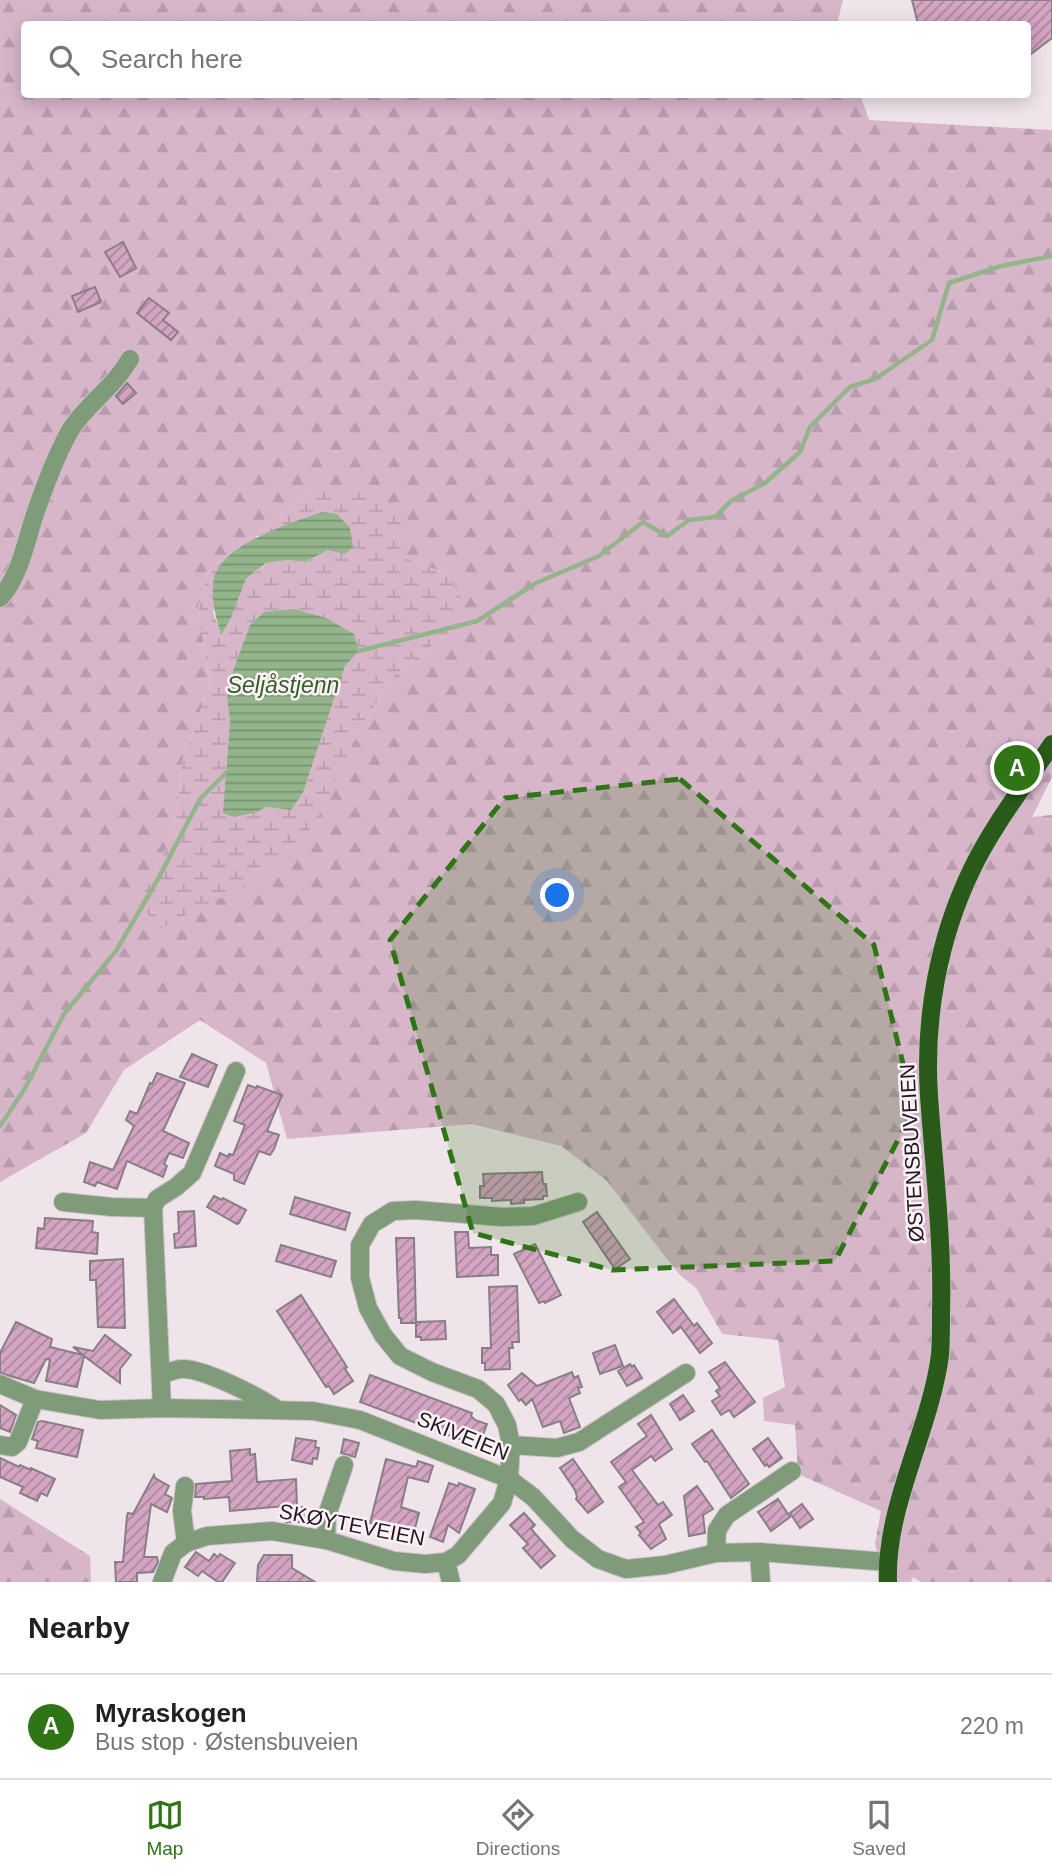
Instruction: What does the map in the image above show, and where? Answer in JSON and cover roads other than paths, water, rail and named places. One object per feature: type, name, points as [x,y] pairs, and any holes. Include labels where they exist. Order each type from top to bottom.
[{"type":"main road","name":"ØSTENSBUVEIEN","points":[[888,1582],[887,1562],[891,1533],[925,1419],[940,1356],[942,1289],[929,1094],[929,1034],[933,994],[955,909],[973,868],[1052,744]]},
{"type":"street","points":[[0,598],[8,589],[25,549],[36,511],[70,430],[91,402],[110,387],[130,359]]},
{"type":"street","points":[[162,1408],[153,1208],[157,1199],[192,1173],[236,1071]]},
{"type":"street","points":[[64,1202],[153,1208]]},
{"type":"street","points":[[578,1202],[533,1216],[502,1217],[393,1210],[372,1224],[360,1245],[359,1278],[368,1308],[383,1335],[400,1356],[432,1372],[478,1389],[496,1404],[507,1425],[511,1445],[557,1448],[579,1442],[686,1373]]},
{"type":"street","points":[[160,1375],[181,1369],[197,1371],[278,1410]]},
{"type":"street","name":"SKIVEIEN","points":[[0,1384],[35,1399],[100,1410],[162,1408],[313,1411],[360,1420],[509,1479],[533,1497],[572,1539],[598,1559],[626,1569],[665,1565],[716,1553],[758,1552],[887,1562]]},
{"type":"street","points":[[0,1445],[12,1447],[18,1442],[35,1399]]},
{"type":"street","name":"SKØYTEVEIEN","points":[[186,1542],[207,1536],[272,1531],[326,1540],[394,1561],[425,1564],[446,1562],[458,1555],[502,1503],[509,1479],[511,1445]]},
{"type":"street","points":[[326,1540],[327,1515],[344,1465]]},
{"type":"street","points":[[716,1553],[717,1530],[727,1515],[792,1471]]},
{"type":"street","points":[[162,1582],[173,1553],[186,1542],[182,1511],[185,1486]]},
{"type":"street","points":[[758,1552],[761,1582]]},
{"type":"street","points":[[446,1562],[451,1582]]},
{"type":"water","points":[[322,512],[337,514],[350,528],[353,547],[345,554],[328,550],[305,562],[288,560],[266,563],[246,579],[231,618],[221,635],[215,613],[213,582],[222,563],[246,543]]},
{"type":"water","name":"Seljåstjenn","points":[[294,609],[326,618],[354,634],[359,651],[345,666],[303,793],[291,810],[266,807],[234,817],[223,813],[230,720],[227,698],[233,671],[250,625],[264,612]]},
{"type":"waterway","points":[[359,651],[477,621],[536,583],[599,556],[643,522],[667,536],[689,520],[715,517],[731,501],[765,483],[800,452],[810,427],[850,387],[875,379],[932,340],[949,283],[1001,266],[1052,256]]},
{"type":"waterway","points":[[0,1126],[24,1090],[64,1014],[116,951],[200,799],[226,773]]},
{"type":"place","name":"Myraskogen","points":[[1017,768]]}]
